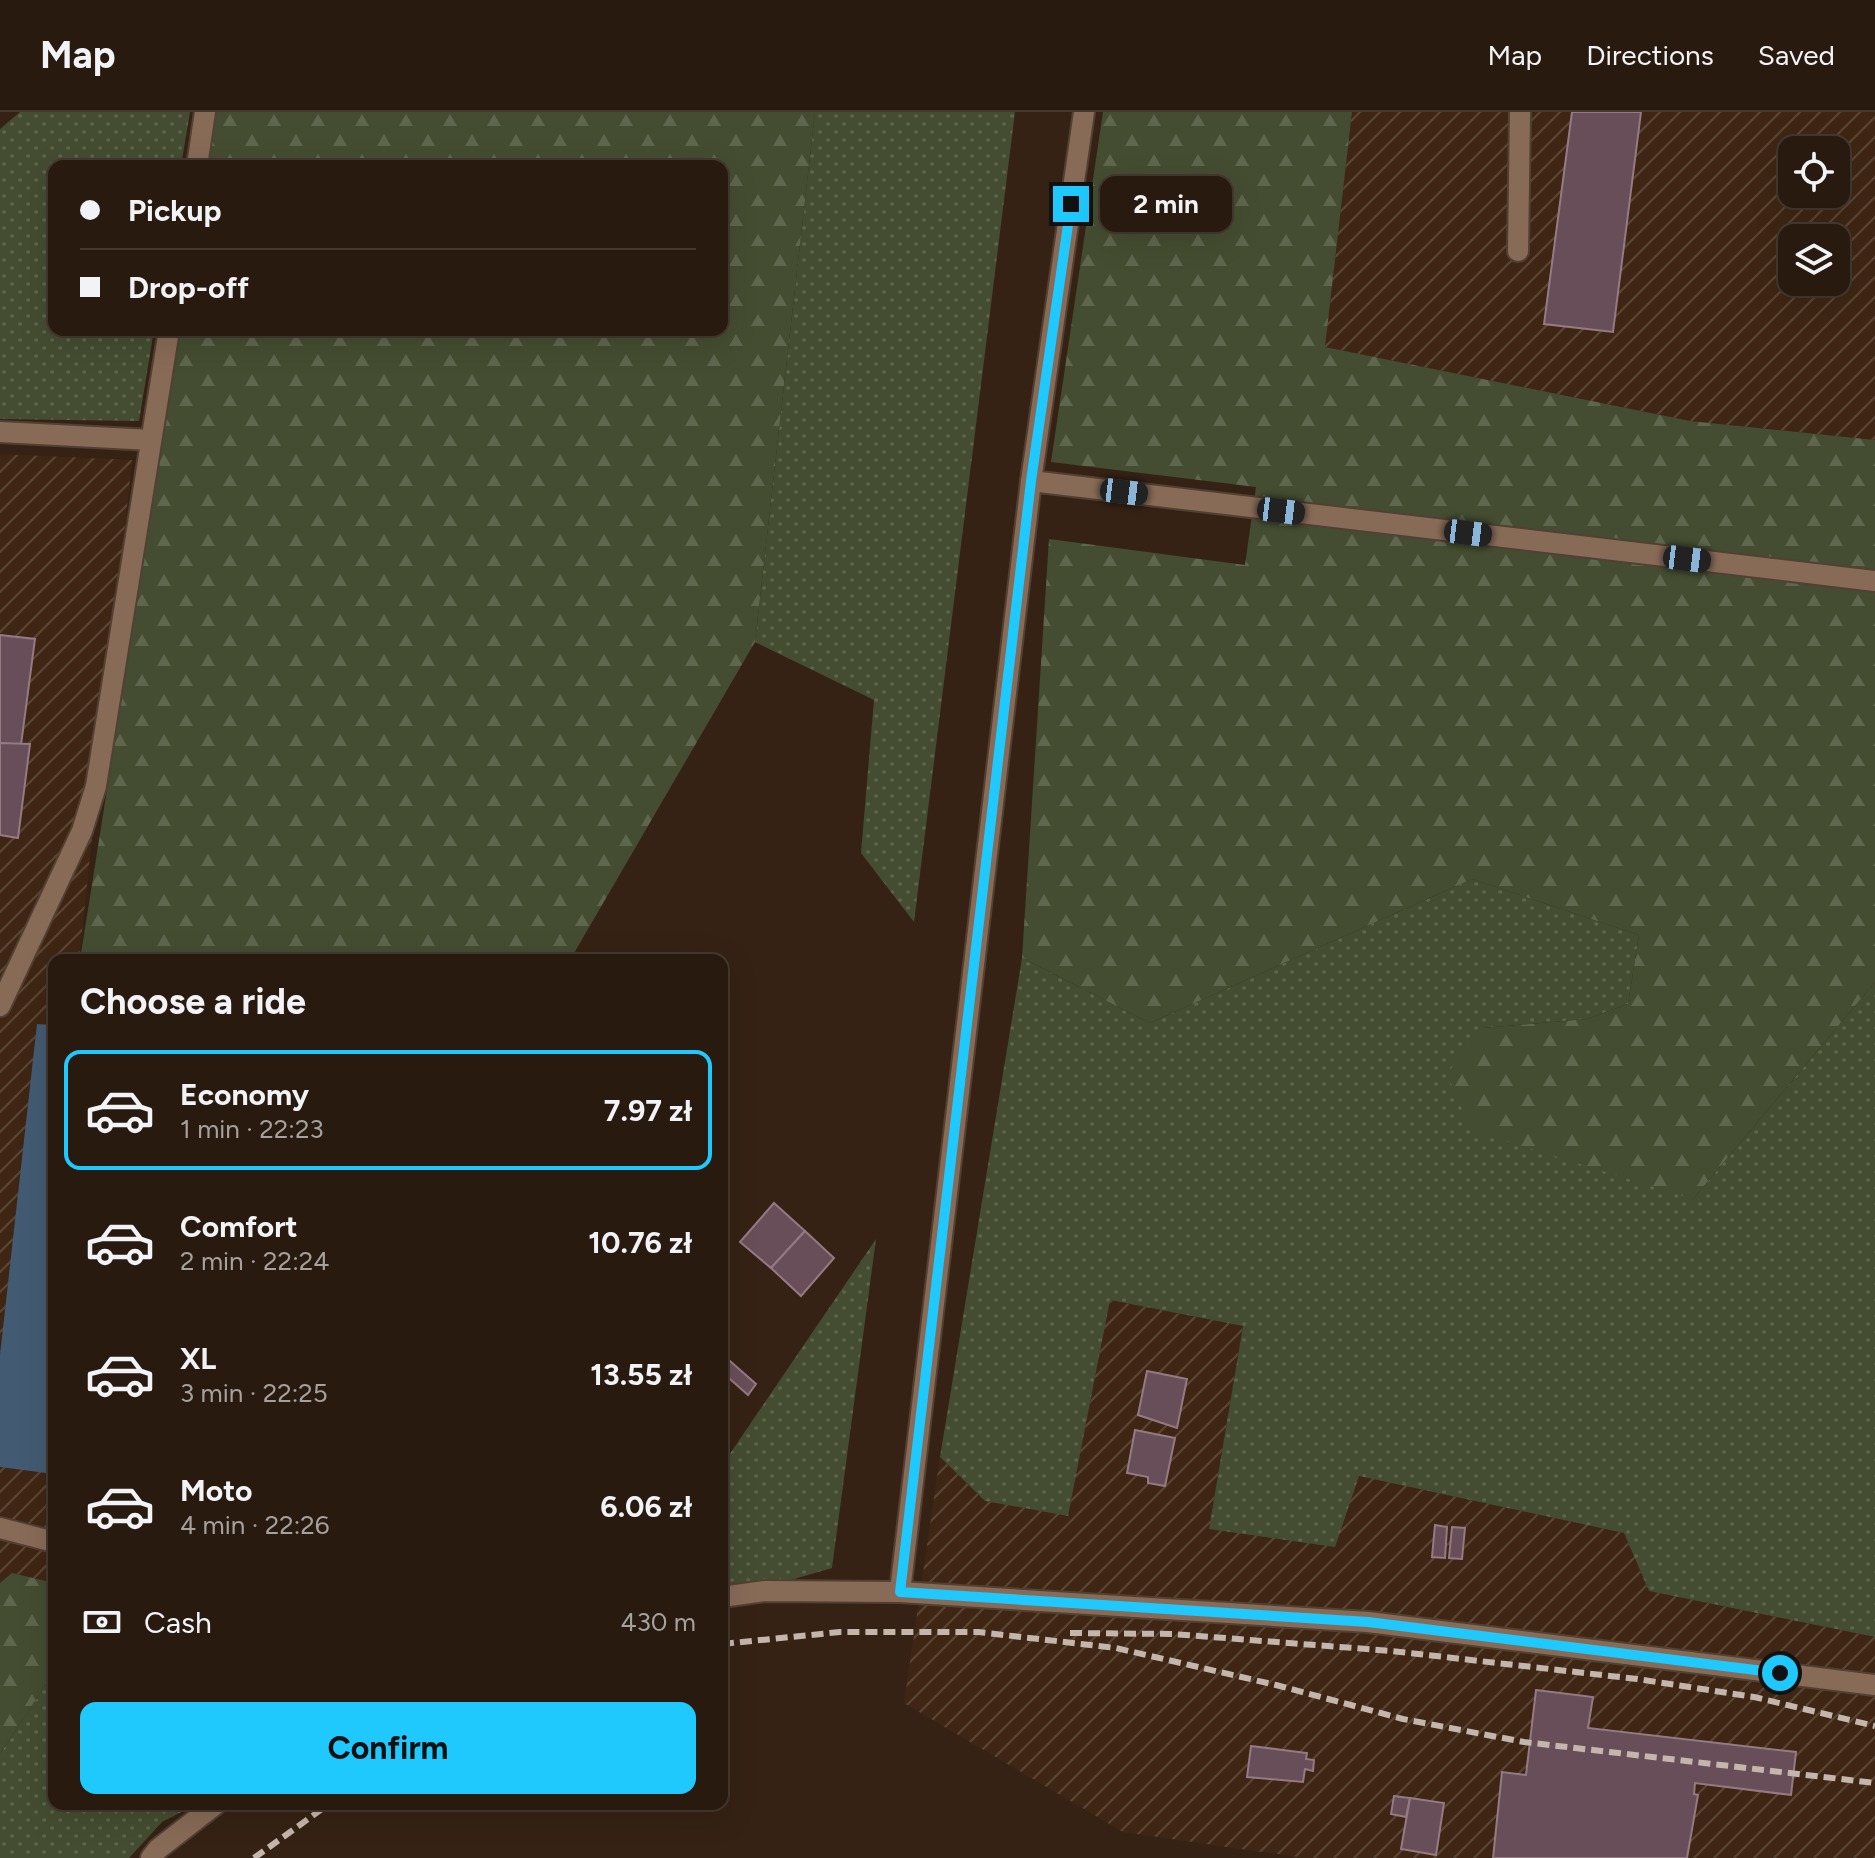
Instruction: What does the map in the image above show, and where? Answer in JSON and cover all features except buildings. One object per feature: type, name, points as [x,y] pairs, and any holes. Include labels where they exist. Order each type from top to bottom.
[{"type":"lane","points":[[198,160],[205,112]]},
{"type":"lane","points":[[900,1592],[1031,481],[1084,112]]},
{"type":"lane","points":[[1518,251],[1520,112]]},
{"type":"lane","points":[[0,1006],[82,831],[96,786],[168,336]]},
{"type":"lane","points":[[0,432],[151,440]]},
{"type":"lane","points":[[1031,481],[1875,581]]},
{"type":"lane","points":[[0,1528],[48,1540]]},
{"type":"lane","points":[[728,1596],[765,1591],[900,1592],[1368,1622],[1875,1685]]},
{"type":"lane","points":[[151,1858],[158,1849],[208,1810]]},
{"type":"shaded area","points":[[1352,112],[1875,112],[1875,440],[1690,421],[1325,347]]},
{"type":"shaded area","points":[[0,454],[132,460],[80,954],[48,954],[48,1582],[12,1573],[0,1583]]},
{"type":"shaded area","points":[[1110,1300],[1243,1326],[1209,1529],[1359,1476],[1624,1533],[1649,1591],[1875,1637],[1875,1858],[1304,1858],[1123,1832],[904,1703],[940,1457],[985,1501],[1068,1515]]},
{"type":"green space","points":[[20,112],[190,112],[182,160],[48,160],[48,336],[153,336],[139,421],[0,419],[0,129]]},
{"type":"green space","points":[[215,112],[815,112],[755,642],[573,954],[81,954],[179,336],[728,336],[728,160],[208,160]]},
{"type":"green space","points":[[815,112],[1015,112],[914,922],[861,853],[874,700],[755,642]]},
{"type":"green space","points":[[1103,112],[1352,112],[1325,347],[1690,421],[1875,440],[1875,982],[1693,1199],[1471,1130],[1447,1074],[1482,1028],[1587,1019],[1628,1004],[1639,935],[1472,879],[1150,1023],[1022,958],[1049,539],[1245,565],[1256,487],[1051,462]]},
{"type":"green space","points":[[1472,879],[1639,935],[1628,1004],[1587,1019],[1482,1028],[1693,1199],[1875,982],[1875,1637],[1649,1591],[1624,1533],[1359,1476],[1335,1547],[1209,1529],[1243,1326],[1110,1300],[1068,1516],[985,1501],[940,1457],[1022,958],[1150,1023]]},
{"type":"green space","points":[[876,1239],[832,1568],[728,1598],[729,1455]]},
{"type":"green space","points":[[12,1573],[48,1582],[48,1681],[0,1754],[0,1583]]},
{"type":"green space","points":[[48,1681],[48,1810],[185,1810],[162,1822],[129,1858],[0,1858],[0,1754]]},
{"type":"water","points":[[37,1024],[48,1025],[48,1473],[0,1467],[0,1355]]},
{"type":"railway","points":[[728,1643],[840,1632],[978,1632],[1116,1648],[1276,1685],[1403,1719],[1524,1742],[1875,1783]]},
{"type":"railway","points":[[1070,1633],[1173,1634],[1392,1651],[1637,1679],[1754,1697],[1875,1726]]},
{"type":"railway","points":[[254,1858],[321,1810]]},
{"type":"route","points":[[1071,204],[1031,481],[900,1592],[1368,1622],[1780,1673]]}]
